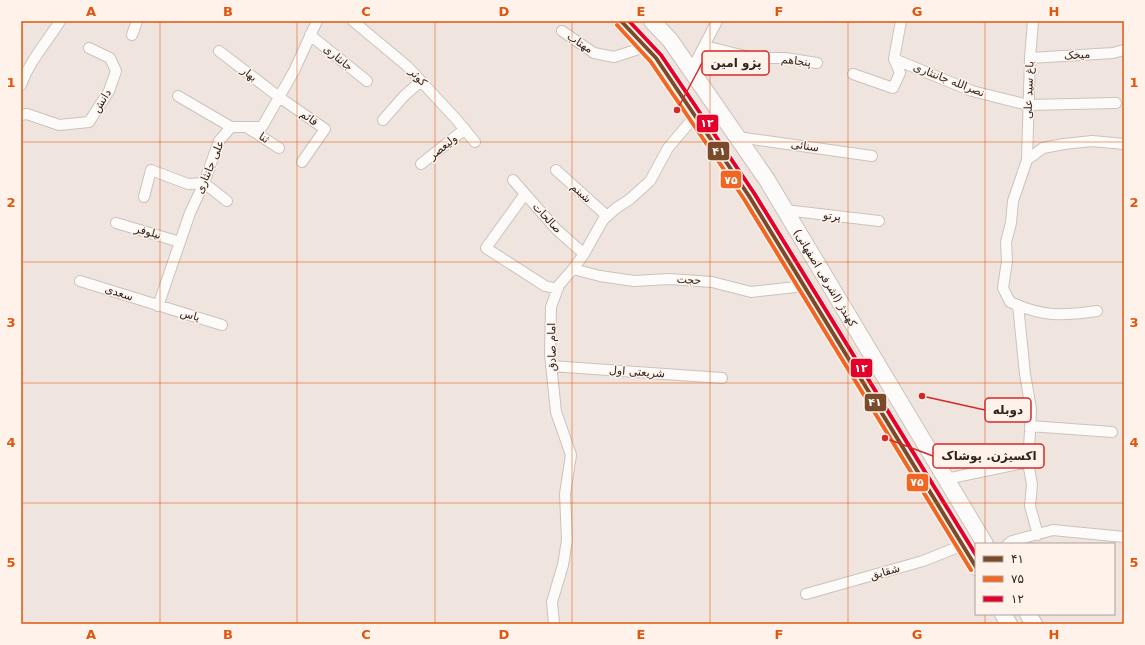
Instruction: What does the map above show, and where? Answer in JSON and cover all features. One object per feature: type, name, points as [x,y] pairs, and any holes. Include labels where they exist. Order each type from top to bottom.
[{"type":"main road","name":"کهندژ (اشرفی اصفهانی)","points":[[620,21],[656,58],[749,196],[975,565]]},
{"type":"main road","name":"کهندژ (اشرفی اصفهانی)","points":[[652,21],[670,40],[767,180],[984,543]]},
{"type":"main road","points":[[897,437],[915,428]]},
{"type":"main road","points":[[1004,615],[1009,624]]},
{"type":"main road","points":[[1029,615],[1034,624]]},
{"type":"street","points":[[21,85],[26,72],[60,21]]},
{"type":"street","points":[[132,35],[137,21]]},
{"type":"street","name":"علی جانثاری","points":[[158,306],[190,213],[204,183],[219,141],[230,127],[262,127],[294,71],[316,21]]},
{"type":"street","name":"کوثر","points":[[353,21],[407,66],[465,129],[475,142]]},
{"type":"street","points":[[691,71],[717,21]]},
{"type":"street","points":[[853,74],[893,88],[900,74],[894,59],[901,21]]},
{"type":"street","name":"باغ سید علی","points":[[1018,305],[1010,302],[1003,288],[1006,261],[1006,242],[1011,223],[1013,201],[1027,160],[1028,104],[1033,21]]},
{"type":"street","name":"مهتاب","points":[[562,31],[594,53],[614,57],[645,47]]},
{"type":"street","name":"جانثاری","points":[[310,35],[366,81]]},
{"type":"street","name":"پنجاهم","points":[[705,46],[753,58],[785,58],[817,63]]},
{"type":"street","name":"دانش","points":[[21,115],[27,114],[59,125],[89,122],[110,91],[116,71],[110,58],[89,48]]},
{"type":"street","name":"میخک","points":[[1030,58],[1113,53],[1124,50]]},
{"type":"street","name":"بهار","points":[[219,51],[279,97]]},
{"type":"street","name":"نصرالله جاننثاری","points":[[894,59],[972,91],[1028,104],[1116,103]]},
{"type":"street","points":[[383,120],[404,96],[421,81]]},
{"type":"street","points":[[178,96],[230,127]]},
{"type":"street","name":"قائم","points":[[279,97],[326,129],[302,162]]},
{"type":"street","name":"امام صادق","points":[[554,624],[552,602],[563,565],[567,540],[565,494],[571,456],[556,412],[550,354],[551,307],[559,285],[584,254],[603,220],[615,209],[630,200],[650,181],[668,148],[695,116]]},
{"type":"street","name":"ثنا","points":[[248,128],[279,148]]},
{"type":"street","name":"ولیعصر","points":[[421,164],[465,129]]},
{"type":"street","name":"سنائی","points":[[738,137],[872,156]]},
{"type":"street","points":[[1027,160],[1043,148],[1064,144],[1092,141],[1124,144]]},
{"type":"street","points":[[144,197],[151,170],[188,184],[204,183],[227,202]]},
{"type":"street","name":"شبنم","points":[[556,170],[607,216]]},
{"type":"street","name":"صالحات","points":[[513,180],[556,229],[584,254]]},
{"type":"street","points":[[525,194],[486,248],[545,286],[558,290]]},
{"type":"street","name":"پرتو","points":[[785,210],[879,221]]},
{"type":"street","name":"نیلوفر","points":[[116,223],[180,242]]},
{"type":"street","name":"حجت","points":[[573,269],[600,276],[634,281],[669,279],[712,282],[751,292],[805,286]]},
{"type":"street","name":"سعدی","points":[[80,281],[158,306]]},
{"type":"street","points":[[1018,305],[1028,310],[1055,315],[1097,311]]},
{"type":"street","points":[[1018,305],[1030,409],[1028,462],[1032,485],[1030,506],[1038,535]]},
{"type":"street","name":"یاس","points":[[158,306],[222,325]]},
{"type":"street","name":"شریعتی اول","points":[[551,366],[722,378]]},
{"type":"street","points":[[1030,426],[1112,432]]},
{"type":"street","points":[[946,479],[1028,462]]},
{"type":"street","points":[[1009,543],[1053,530],[1124,537]]},
{"type":"street","name":"شقایق","points":[[806,594],[923,561],[963,545]]},
{"type":"transit line","name":"۴۱","points":[[621,21],[656,58],[749,196],[975,565]]},
{"type":"transit line","name":"۱۲","points":[[629,21],[661,55],[754,193],[975,553]]},
{"type":"transit line","name":"۷۵","points":[[617,25],[651,62],[744,199],[971,570]]},
{"type":"place","name":"پژو امین","points":[[677,110]]},
{"type":"place","name":"دوبله","points":[[922,396]]},
{"type":"place","name":"اکسیژن. پوشاک","points":[[885,438]]}]
